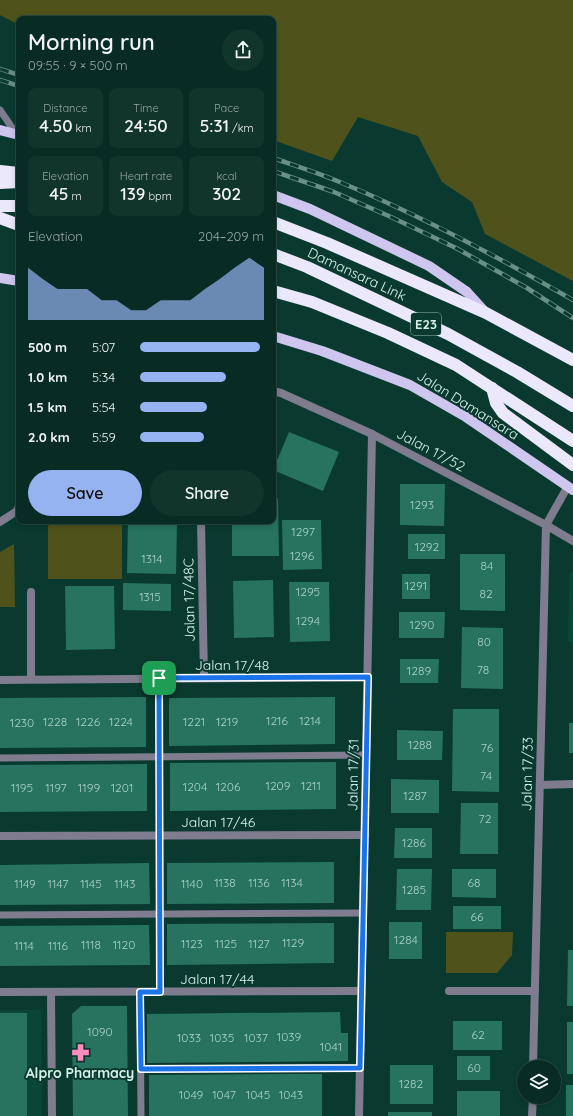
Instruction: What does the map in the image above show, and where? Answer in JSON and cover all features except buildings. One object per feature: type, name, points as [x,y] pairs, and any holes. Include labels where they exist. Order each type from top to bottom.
[{"type":"highway","points":[[0,171],[16,173]]},
{"type":"highway","points":[[0,183],[16,182]]},
{"type":"highway","points":[[0,206],[16,206]]},
{"type":"highway","points":[[0,218],[16,224]]},
{"type":"highway","name":"Damansara Link","points":[[276,223],[327,243],[486,313],[573,360]]},
{"type":"highway","name":"Damansara Link","points":[[276,255],[307,267],[448,334],[517,372],[573,406]]},
{"type":"highway","points":[[276,292],[312,302],[388,333],[456,365],[573,441]]},
{"type":"highway","points":[[492,388],[496,403],[503,413],[573,465]]},
{"type":"main road","points":[[0,130],[16,134]]},
{"type":"main road","points":[[276,195],[310,209],[429,266],[467,292],[486,313]]},
{"type":"main road","points":[[0,278],[16,281]]},
{"type":"main road","name":"Jalan Damansara","points":[[276,337],[322,351],[410,385],[466,417],[570,488]]},
{"type":"street","name":"Jalan 17/52","points":[[276,392],[372,434],[546,525],[573,541]]},
{"type":"street","name":"Jalan 17/31","points":[[359,1116],[372,434]]},
{"type":"street","name":"Jalan 17/33","points":[[533,1060],[546,525],[570,488]]},
{"type":"street","points":[[0,522],[16,513]]},
{"type":"street","name":"Jalan 17/48C","points":[[201,524],[204,678]]},
{"type":"street","points":[[31,592],[31,679]]},
{"type":"street","name":"Jalan 17/48","points":[[0,680],[368,677]]},
{"type":"street","points":[[540,785],[573,784]]},
{"type":"street","name":"Jalan 17/46","points":[[0,836],[365,835]]},
{"type":"street","name":"Jalan 17/44","points":[[0,992],[361,991]]},
{"type":"street","points":[[449,991],[535,991]]},
{"type":"street","points":[[50,992],[52,1116]]},
{"type":"street","points":[[532,1116],[533,1104]]},
{"type":"lane","points":[[0,110],[16,132]]},
{"type":"lane","points":[[159,678],[160,992]]},
{"type":"lane","points":[[0,758],[366,755]]},
{"type":"lane","points":[[0,915],[363,913]]},
{"type":"lane","points":[[140,992],[141,1116]]},
{"type":"lane","points":[[141,1069],[360,1068]]},
{"type":"shaded area","points":[[0,0],[573,0],[573,281],[485,234],[472,202],[442,182],[418,136],[358,117],[332,161],[276,141],[276,16],[16,16],[16,23],[0,15]]},
{"type":"shaded area","points":[[52,524],[122,524],[122,579],[48,579],[48,526]]},
{"type":"shaded area","points":[[14,544],[15,607],[0,607],[0,552]]},
{"type":"shaded area","points":[[573,571],[573,644],[568,641],[569,573]]},
{"type":"shaded area","points":[[446,932],[513,932],[512,955],[497,973],[446,973]]},
{"type":"shaded area","points":[[0,1010],[41,1010],[42,1116],[0,1116]]},
{"type":"railway","points":[[0,69],[16,74]]},
{"type":"railway","points":[[0,80],[16,85]]},
{"type":"railway","points":[[276,159],[333,179],[401,209],[517,268],[573,300]]},
{"type":"railway","points":[[276,172],[334,192],[456,248],[527,288],[573,318]]},
{"type":"place","name":"Alpro Pharmacy","points":[[80,1053]]},
{"type":"route","points":[[368,677],[360,1068],[141,1069],[140,992],[160,992],[159,678],[368,677]]}]
